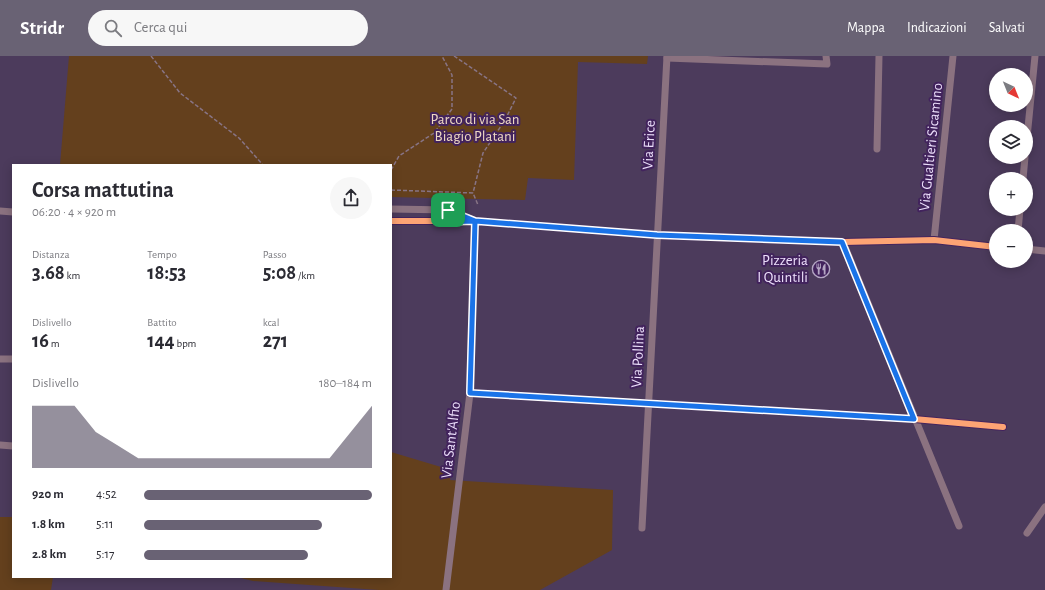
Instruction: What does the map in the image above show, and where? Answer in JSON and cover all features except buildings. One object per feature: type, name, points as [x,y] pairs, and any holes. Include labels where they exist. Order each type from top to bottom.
[{"type":"street","points":[[667,57],[827,64],[826,56]]},
{"type":"street","points":[[877,148],[879,56]]},
{"type":"street","name":"Via Gualtieri Sicamino","points":[[934,240],[954,56]]},
{"type":"street","points":[[1029,120],[1035,56]]},
{"type":"street","name":"Via Erice","points":[[657,235],[667,57]]},
{"type":"street","points":[[392,209],[448,210],[475,221]]},
{"type":"street","points":[[439,210],[440,222]]},
{"type":"street","points":[[0,211],[12,212]]},
{"type":"street","points":[[392,221],[475,221],[657,235],[842,242],[934,240],[989,245]]},
{"type":"street","name":"Via Sant'Alfio","points":[[446,590],[470,393],[475,221]]},
{"type":"street","name":"Via Pollina","points":[[642,528],[657,235]]},
{"type":"street","points":[[842,242],[959,526]]},
{"type":"street","points":[[1033,250],[1045,251]]},
{"type":"street","points":[[0,359],[12,359]]},
{"type":"street","points":[[470,393],[649,402],[914,419],[1002,427]]},
{"type":"street","points":[[0,445],[12,446]]},
{"type":"street","points":[[1027,534],[1045,507]]},
{"type":"path","points":[[151,56],[180,93],[239,138],[262,164]]},
{"type":"path","points":[[392,168],[399,156],[434,133],[452,109],[452,75],[442,56]]},
{"type":"path","points":[[454,56],[516,98],[505,120],[483,153],[473,193],[478,205]]},
{"type":"path","points":[[392,190],[473,193]]},
{"type":"green space","name":"Parco di via San Biagio Platani","points":[[69,56],[648,56],[647,64],[578,62],[574,180],[528,178],[525,200],[392,197],[392,164],[60,164]]},
{"type":"green space","points":[[392,452],[451,470],[450,480],[613,490],[612,550],[540,590],[379,590],[253,581],[241,578],[392,578]]},
{"type":"green space","points":[[0,517],[12,517],[12,578],[53,578],[51,590],[0,590]]},
{"type":"cycle path","points":[[392,221],[475,221],[657,235],[843,242],[934,240],[989,246]]},
{"type":"cycle path","points":[[470,393],[914,419],[1003,427]]},
{"type":"place","name":"Pizzeria I Quintili","points":[[821,269]]},
{"type":"route","points":[[448,210],[439,210],[440,222],[475,221],[657,235],[842,242],[914,419],[649,402],[470,393],[475,221],[448,210]]}]
